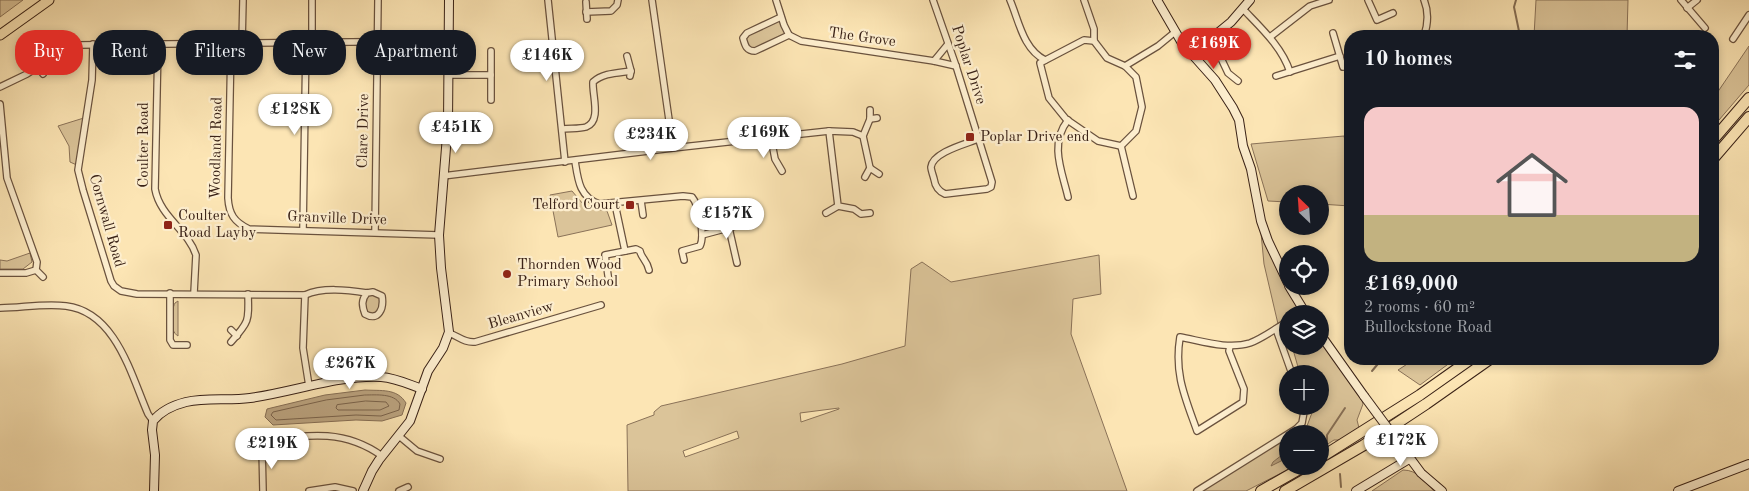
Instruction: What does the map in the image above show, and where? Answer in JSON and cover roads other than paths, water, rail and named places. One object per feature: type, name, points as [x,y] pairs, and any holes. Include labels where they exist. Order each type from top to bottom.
[{"type":"highway","points":[[1719,133],[1749,98]]},
{"type":"highway","points":[[1719,152],[1749,117]]},
{"type":"highway","points":[[1329,453],[1420,395],[1462,365]]},
{"type":"highway","points":[[1285,491],[1364,445],[1481,365]]},
{"type":"highway","points":[[1261,491],[1289,475]]},
{"type":"main road","points":[[0,35],[48,0]]},
{"type":"street","points":[[242,30],[243,0]]},
{"type":"street","points":[[310,30],[312,0]]},
{"type":"street","name":"Clare Drive","points":[[378,0],[378,30]]},
{"type":"street","points":[[448,30],[449,0]]},
{"type":"street","points":[[548,0],[565,162]]},
{"type":"street","points":[[586,12],[611,11],[617,5],[618,0]]},
{"type":"street","points":[[652,0],[673,148]]},
{"type":"street","points":[[776,0],[789,35],[755,52],[749,51],[746,48],[742,38],[747,33],[781,17]]},
{"type":"street","name":"Poplar Drive","points":[[933,0],[992,181],[992,186],[987,189],[942,193],[934,181],[931,167],[933,162],[942,153],[978,139]]},
{"type":"street","points":[[1010,0],[1026,41],[1033,51],[1044,60]]},
{"type":"street","points":[[1084,0],[1094,29],[1094,42],[1107,58],[1125,66],[1136,78],[1142,107],[1136,132],[1121,146]]},
{"type":"street","points":[[1157,0],[1175,32],[1228,98],[1239,120],[1243,146],[1251,169],[1261,221],[1279,264]]},
{"type":"street","points":[[1192,54],[1231,22],[1250,0]]},
{"type":"street","points":[[1270,37],[1310,6],[1329,0]]},
{"type":"street","points":[[1368,0],[1377,20],[1393,13]]},
{"type":"street","points":[[1424,0],[1427,13],[1425,30]]},
{"type":"street","points":[[1681,0],[1704,28]]},
{"type":"street","points":[[1687,8],[1697,0]]},
{"type":"street","points":[[586,2],[587,19]]},
{"type":"street","points":[[1243,9],[1270,37],[1283,55],[1290,72]]},
{"type":"street","points":[[1733,39],[1749,15]]},
{"type":"street","points":[[1125,66],[1158,46],[1175,32]]},
{"type":"street","points":[[1333,33],[1343,67]]},
{"type":"street","name":"The Grove","points":[[789,35],[801,41],[821,45],[934,61],[956,66]]},
{"type":"street","points":[[1094,42],[1084,40],[1040,63],[1049,98],[1068,120],[1098,141],[1121,146]]},
{"type":"street","points":[[1208,41],[1218,54],[1228,73],[1238,81]]},
{"type":"street","points":[[83,45],[93,44]]},
{"type":"street","name":"Cornwall Road","points":[[93,44],[92,80],[78,170],[106,266],[114,286],[121,291],[137,294],[304,295],[325,290],[367,293]]},
{"type":"street","points":[[934,61],[948,44]]},
{"type":"street","points":[[491,51],[492,100]]},
{"type":"street","points":[[562,129],[586,127],[593,122],[595,115],[593,82],[604,75],[630,73],[627,56]]},
{"type":"street","points":[[1276,76],[1340,56]]},
{"type":"street","points":[[0,87],[25,75]]},
{"type":"street","name":"Coulter Road","points":[[157,75],[155,190],[157,201],[190,242],[196,255],[194,293]]},
{"type":"street","name":"Woodland Road","points":[[230,75],[228,198],[229,210],[235,221]]},
{"type":"street","points":[[303,230],[308,75]]},
{"type":"street","name":"Clare Drive","points":[[375,232],[377,75]]},
{"type":"street","points":[[363,491],[372,471],[399,436],[412,415],[428,371],[443,348],[449,334],[439,235],[448,123],[449,75]]},
{"type":"street","points":[[476,75],[491,75]]},
{"type":"street","points":[[0,104],[7,178],[37,262],[36,270]]},
{"type":"street","points":[[865,177],[870,168],[863,136],[870,119],[870,110]]},
{"type":"street","points":[[870,119],[877,118]]},
{"type":"street","points":[[1068,120],[1058,137],[1057,149],[1058,162],[1068,197]]},
{"type":"street","points":[[443,176],[673,148],[829,132],[854,132],[863,136]]},
{"type":"street","points":[[829,132],[838,206]]},
{"type":"street","points":[[771,138],[775,159],[782,171]]},
{"type":"street","points":[[1121,146],[1133,196]]},
{"type":"street","points":[[575,161],[579,186],[584,195],[599,204],[615,204],[683,196],[692,197],[696,202],[702,234],[700,246],[682,251],[684,260]]},
{"type":"street","points":[[870,168],[879,174]]},
{"type":"street","points":[[641,201],[643,215]]},
{"type":"street","points":[[615,204],[625,251]]},
{"type":"street","points":[[826,213],[838,206],[854,209],[861,214],[870,214]]},
{"type":"street","name":"Granville Drive","points":[[235,221],[249,228],[439,235]]},
{"type":"street","points":[[702,234],[747,223]]},
{"type":"street","points":[[729,228],[737,263]]},
{"type":"street","points":[[610,282],[605,255],[636,249],[646,259],[649,270]]},
{"type":"street","points":[[0,273],[26,273],[36,270]]},
{"type":"street","points":[[36,270],[44,277]]},
{"type":"street","points":[[373,292],[382,296],[381,312],[376,316],[365,314],[362,306],[363,297],[367,293],[373,292]]},
{"type":"street","points":[[170,293],[170,340],[173,345],[187,346]]},
{"type":"street","points":[[231,342],[246,324],[248,294]]},
{"type":"street","points":[[304,295],[303,348],[309,386]]},
{"type":"street","points":[[0,308],[65,306],[84,310],[103,325],[122,352],[148,414],[153,421],[154,491]]},
{"type":"street","name":"Bleanview","points":[[449,334],[463,341],[475,342],[601,306]]},
{"type":"street","points":[[1230,346],[1229,351],[1244,389],[1243,402],[1197,431],[1178,377],[1180,337],[1230,346],[1249,343],[1279,327]]},
{"type":"street","points":[[1276,329],[1289,365]]},
{"type":"street","points":[[231,330],[236,336]]},
{"type":"street","points":[[1329,347],[1409,459],[1421,473],[1442,491]]},
{"type":"street","points":[[153,421],[168,410],[187,402],[248,398],[344,380],[381,377],[402,381],[422,389]]},
{"type":"street","points":[[1197,491],[1296,429],[1302,423],[1303,415]]},
{"type":"street","points":[[263,491],[262,447],[266,441],[312,436],[341,437],[357,441],[382,456]]},
{"type":"street","points":[[399,436],[417,451],[440,459]]},
{"type":"street","points":[[1356,491],[1409,459]]},
{"type":"street","points":[[1678,491],[1749,464]]},
{"type":"street","points":[[309,491],[333,487],[353,491]]},
{"type":"street","points":[[399,491],[408,487]]},
{"type":"water","points":[[365,390],[388,391],[398,395],[406,403],[402,415],[382,421],[356,420],[273,425],[265,417],[267,409],[325,395]]},
{"type":"water","points":[[1279,457],[1279,462],[1271,466]]},
{"type":"waterway","points":[[1516,0],[1514,7],[1519,30]]},
{"type":"waterway","points":[[1372,371],[1377,365]]},
{"type":"waterway","points":[[1329,432],[1345,408]]},
{"type":"waterway","points":[[1340,474],[1341,487]]},
{"type":"place","name":"Poplar Drive end","points":[[970,137]]},
{"type":"place","name":"Telford Court","points":[[630,205]]},
{"type":"place","name":"Coulter Road Layby","points":[[168,225]]},
{"type":"place","name":"Thornden Wood Primary School","points":[[507,274]]}]
